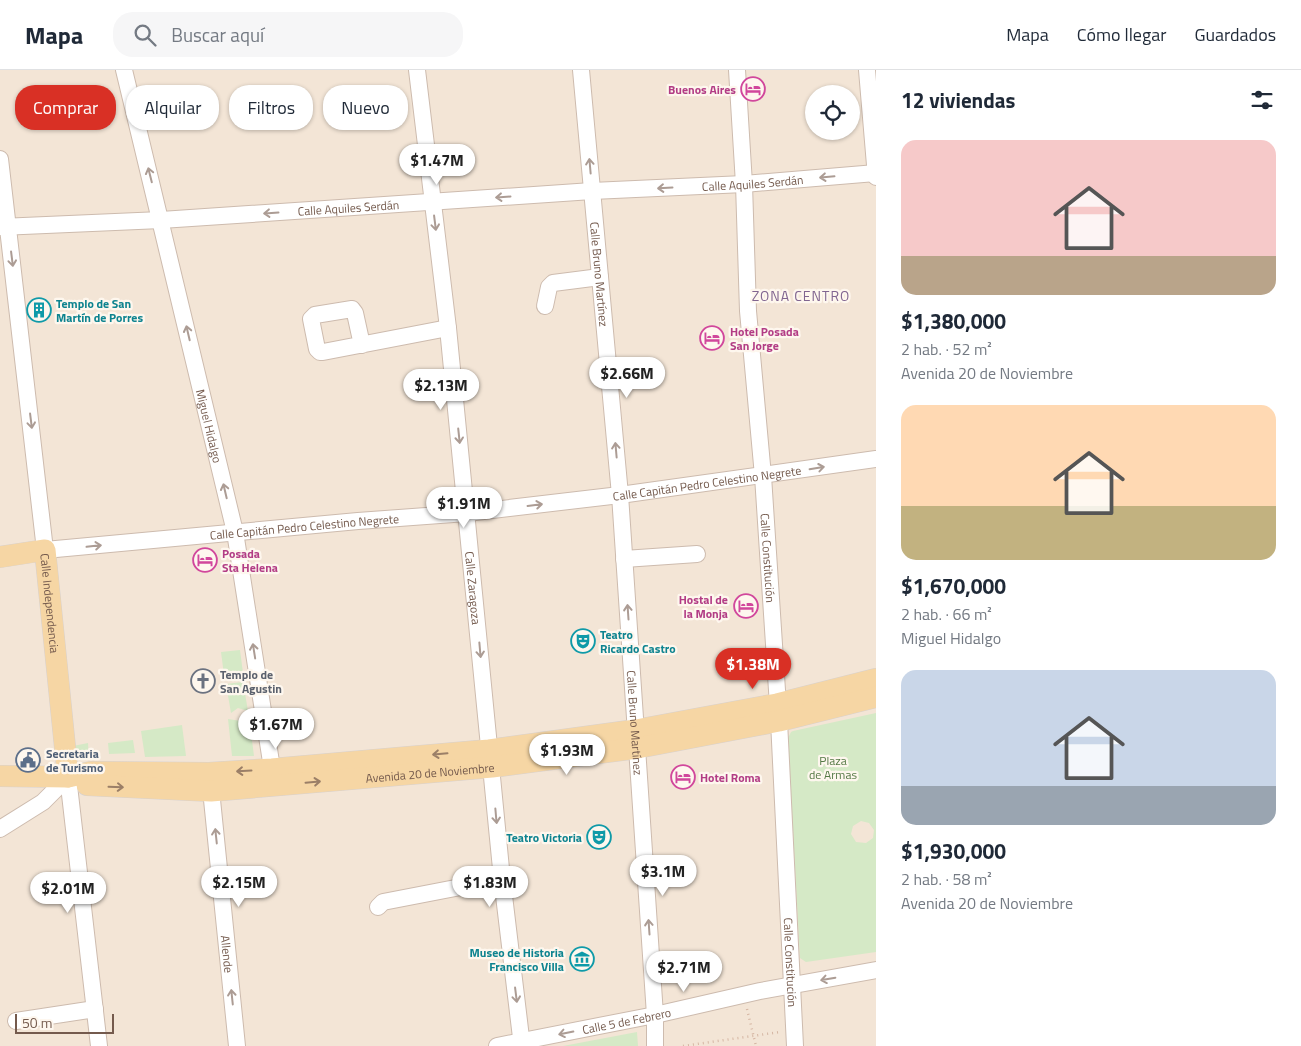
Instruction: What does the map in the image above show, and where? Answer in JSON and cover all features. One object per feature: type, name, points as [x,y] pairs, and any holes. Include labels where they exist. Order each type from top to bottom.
[{"type":"main road","name":"Calle Capitán Pedro Celestino Negrete","points":[[0,558],[46,550]]},
{"type":"main road","name":"Calle Independencia","points":[[46,550],[68,777]]},
{"type":"main road","name":"Avenida 20 de Noviembre","points":[[778,713],[876,679]]},
{"type":"main road","name":"Avenida 20 de Noviembre","points":[[0,776],[68,777],[90,786],[210,782],[490,759],[637,739],[876,697]]},
{"type":"street","name":"Miguel Hidalgo","points":[[124,70],[235,532],[273,777]]},
{"type":"street","name":"Calle Zaragoza","points":[[417,70],[448,328],[502,879],[522,1044]]},
{"type":"street","name":"Calle Bruno Martínez","points":[[581,70],[620,495],[655,1015],[655,1046]]},
{"type":"street","name":"Calle Constitución","points":[[737,70],[744,184],[748,311],[763,476],[778,713],[795,1038]]},
{"type":"street","points":[[867,70],[876,177]]},
{"type":"street","name":"Calle Independencia","points":[[0,159],[4,227],[46,550]]},
{"type":"street","name":"Calle Aquiles Serdán","points":[[4,227],[161,220],[592,191],[744,184],[876,173]]},
{"type":"street","points":[[545,306],[548,287],[552,283],[600,277]]},
{"type":"street","points":[[362,344],[448,328]]},
{"type":"street","name":"Calle Capitán Pedro Celestino Negrete","points":[[46,550],[467,513],[763,476],[876,458]]},
{"type":"street","points":[[624,559],[696,554]]},
{"type":"street","points":[[0,829],[43,802],[68,777]]},
{"type":"street","name":"Calle Independencia","points":[[68,777],[94,1009],[100,1046]]},
{"type":"street","name":"Allende","points":[[210,782],[237,1046]]},
{"type":"street","points":[[378,907],[383,902],[502,879]]},
{"type":"street","name":"Calle 5 de Febrero","points":[[497,1046],[522,1044],[744,995],[876,970]]},
{"type":"street","points":[[16,1021],[94,1009]]},
{"type":"path","points":[[744,995],[756,1046]]},
{"type":"path","points":[[683,1046],[753,1036],[795,1038]]},
{"type":"shaded area","points":[[0,70],[876,70],[876,1046],[0,1046]]},
{"type":"green space","points":[[240,650],[243,673],[224,675],[221,652]]},
{"type":"green space","points":[[243,682],[248,711],[238,708],[231,713],[226,684]]},
{"type":"green space","name":"Plaza de Armas","points":[[876,713],[876,952],[806,962],[800,958],[788,738],[793,731]],"holes":[[[861,821],[869,823],[874,830],[873,838],[866,843],[856,842],[851,834],[853,826]]]},
{"type":"green space","points":[[249,717],[254,756],[232,756],[228,719],[241,721]]},
{"type":"green space","points":[[182,725],[186,756],[145,757],[141,731]]},
{"type":"green space","points":[[133,740],[135,753],[109,754],[108,743]]},
{"type":"green space","points":[[88,743],[89,758],[72,754],[73,746]]},
{"type":"green space","points":[[637,1032],[638,1046],[563,1046]]},
{"type":"place","name":"Buenos Aires","points":[[753,89]]},
{"type":"place","name":"Templo de San Martín de Porres","points":[[39,310]]},
{"type":"place","name":"Hotel Posada San Jorge","points":[[712,338]]},
{"type":"place","name":"Posada Sta Helena","points":[[205,560]]},
{"type":"place","name":"Hostal de la Monja","points":[[746,606]]},
{"type":"place","name":"Teatro Ricardo Castro","points":[[583,641]]},
{"type":"place","name":"Templo de San Agustin","points":[[203,681]]},
{"type":"place","name":"Secretaria de Turismo","points":[[28,760]]},
{"type":"place","name":"Hotel Roma","points":[[683,777]]},
{"type":"place","name":"Teatro Victoria","points":[[599,837]]},
{"type":"place","name":"Museo de Historia Francisco Villa","points":[[582,959]]},
{"type":"district","name":"ZONA CENTRO","points":[[801,295]]}]
